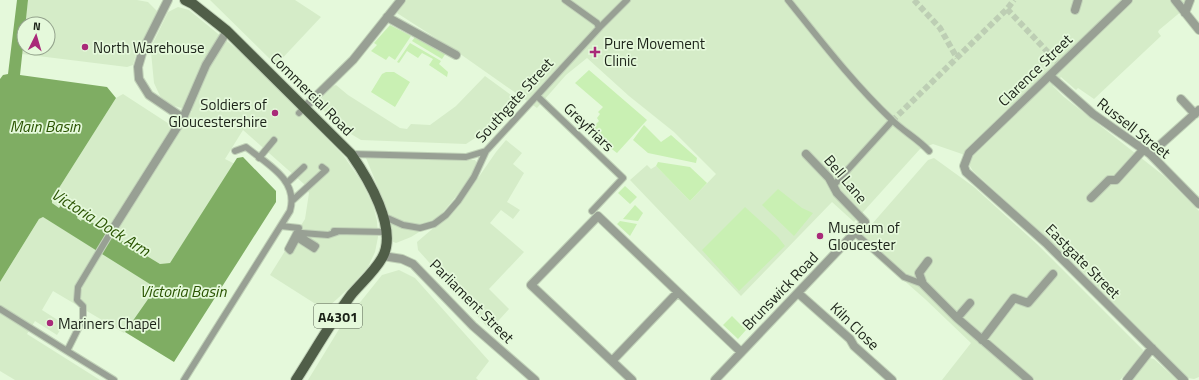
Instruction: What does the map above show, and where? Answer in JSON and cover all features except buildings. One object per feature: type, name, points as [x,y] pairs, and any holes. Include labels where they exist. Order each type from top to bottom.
[{"type":"main road","name":"Commercial Road","points":[[185,0],[193,4],[227,31],[302,110],[351,154]]},
{"type":"main road","points":[[351,154],[360,168],[385,217],[386,232],[383,256]]},
{"type":"main road","name":"A4301","points":[[296,380],[351,296],[383,256]]},
{"type":"street","points":[[168,0],[143,50],[138,67],[139,79],[149,95],[183,118]]},
{"type":"street","points":[[302,110],[352,60],[388,17],[400,0]]},
{"type":"street","points":[[565,0],[597,23],[599,28]]},
{"type":"street","name":"Southgate Street","points":[[385,217],[403,226],[420,228],[434,224],[458,201],[474,177],[486,151],[599,28],[627,0]]},
{"type":"street","points":[[788,0],[851,78],[892,121],[923,144],[929,152]]},
{"type":"street","points":[[1075,10],[1078,0]]},
{"type":"street","name":"Clarence Street","points":[[964,162],[969,154],[1128,0]]},
{"type":"street","points":[[1175,0],[1199,30]]},
{"type":"street","points":[[1185,14],[1190,0]]},
{"type":"street","points":[[388,17],[456,55]]},
{"type":"street","points":[[67,351],[83,319],[83,306],[77,300],[78,287],[183,118],[206,65],[227,31]]},
{"type":"street","name":"Russell Street","points":[[1050,76],[1093,114],[1147,152],[1199,204]]},
{"type":"street","name":"Greyfriars","points":[[537,96],[623,178],[592,211]]},
{"type":"street","points":[[1091,198],[1109,180],[1116,180],[1147,152],[1197,112],[1181,99]]},
{"type":"street","points":[[834,186],[892,121]]},
{"type":"street","points":[[259,158],[274,140]]},
{"type":"street","points":[[184,380],[281,226],[290,211],[293,200],[288,182],[246,147],[235,151]]},
{"type":"street","name":"Commercial Road","points":[[351,154],[466,157],[486,151]]},
{"type":"street","name":"Bell Lane","points":[[806,154],[829,178],[837,193],[865,222]]},
{"type":"street","name":"Eastgate Street","points":[[964,162],[966,172],[1040,238],[1184,380]]},
{"type":"street","points":[[288,182],[304,167]]},
{"type":"street","points":[[293,200],[326,170],[322,167]]},
{"type":"street","points":[[632,380],[532,285],[598,216],[741,352]]},
{"type":"street","name":"Brunswick Road","points":[[715,380],[865,222]]},
{"type":"street","points":[[281,226],[299,228],[288,249],[290,251],[297,238],[314,249],[316,246],[300,236],[302,233],[328,235],[335,231],[386,232]]},
{"type":"street","points":[[855,233],[904,277],[923,284],[957,318],[1029,380]]},
{"type":"street","name":"Parliament Street","points":[[383,256],[402,259],[413,264],[473,326],[535,380]]},
{"type":"street","points":[[923,284],[919,273],[928,261]]},
{"type":"street","points":[[982,340],[1014,298],[1028,303],[1053,274]]},
{"type":"street","points":[[612,361],[678,292]]},
{"type":"street","name":"Kiln Close","points":[[798,293],[850,339],[854,346],[892,380]]},
{"type":"street","points":[[957,318],[970,303]]},
{"type":"street","points":[[0,309],[114,380]]},
{"type":"street","points":[[1127,380],[1152,348]]},
{"type":"shaded area","points":[[28,0],[137,0],[148,2],[157,11],[151,28],[137,51],[133,65],[127,67],[38,56],[56,56],[56,16],[26,16]]},
{"type":"shaded area","points":[[210,0],[295,0],[321,17],[276,65]]},
{"type":"shaded area","points":[[406,0],[1195,0],[1159,30],[1158,32],[1161,36],[1094,99],[1078,88],[1076,90],[1061,77],[1053,86],[1064,97],[1164,176],[1199,211],[1199,377],[1194,379],[1188,378],[1074,263],[973,171],[968,163],[969,161],[962,154],[933,144],[920,149],[854,222],[832,202],[741,296],[630,180],[647,165],[651,169],[656,166],[690,201],[716,174],[674,132],[629,96],[587,58],[566,75],[537,108],[456,51],[397,13]]},
{"type":"shaded area","points":[[178,7],[189,10],[250,60],[343,155],[361,181],[373,205],[377,221],[378,237],[375,252],[368,267],[349,288],[325,310],[270,275],[305,219],[309,193],[304,184],[243,130],[225,159],[235,164],[170,263],[160,264],[84,218],[81,221],[77,218],[79,214],[62,204],[59,209],[52,203],[52,199],[116,98],[123,94],[180,131],[192,111],[171,105],[160,96],[154,83],[151,52],[153,43],[168,12]]},
{"type":"shaded area","points":[[390,25],[411,36],[395,60],[389,56],[386,60],[371,51],[377,45],[374,43]]},
{"type":"shaded area","points":[[415,37],[446,53],[442,59],[412,41]]},
{"type":"shaded area","points":[[410,43],[441,61],[439,64],[448,72],[447,77],[429,65],[433,59],[422,53],[418,58],[407,51],[399,63],[397,62]]},
{"type":"shaded area","points":[[589,70],[647,120],[617,153],[584,128],[589,122],[596,124],[599,121],[597,118],[600,114],[598,112],[603,107],[575,83]]},
{"type":"shaded area","points":[[386,72],[394,72],[410,82],[395,107],[371,92],[382,74]]},
{"type":"shaded area","points":[[485,76],[515,98],[499,117],[501,119],[499,122],[497,120],[483,133],[466,144],[361,140],[351,134],[320,108],[321,99],[331,87],[336,85],[348,95],[400,128],[407,129],[411,124],[430,125],[456,106]]},
{"type":"shaded area","points":[[644,125],[661,142],[671,135],[697,158],[696,163],[648,153],[633,140]]},
{"type":"shaded area","points":[[506,140],[522,153],[513,164],[524,173],[507,202],[520,210],[513,219],[501,210],[490,223],[524,252],[489,289],[509,309],[490,330],[418,250],[417,242],[458,207]]},
{"type":"shaded area","points":[[366,158],[475,160],[478,165],[477,171],[434,223],[411,237],[396,243],[391,241],[391,225],[387,209]]},
{"type":"shaded area","points":[[934,158],[974,187],[1038,245],[1143,350],[1142,355],[1120,380],[942,380],[971,343],[925,299],[858,240],[928,160]]},
{"type":"shaded area","points":[[658,162],[690,167],[707,183],[690,201],[656,166]]},
{"type":"shaded area","points":[[625,186],[637,197],[630,204],[618,193]]},
{"type":"shaded area","points":[[778,189],[802,208],[813,213],[794,236],[762,205]]},
{"type":"shaded area","points":[[635,205],[643,213],[638,221],[623,219]]},
{"type":"shaded area","points":[[745,207],[778,237],[785,246],[739,291],[702,250]]},
{"type":"shaded area","points":[[43,217],[149,282],[153,286],[153,292],[124,333],[53,291],[42,310],[64,324],[57,335],[35,321],[27,334],[100,380],[15,380],[0,371],[0,282],[39,219]]},
{"type":"shaded area","points":[[620,221],[637,224],[630,236],[617,224]]},
{"type":"shaded area","points":[[399,270],[415,278],[489,361],[476,378],[478,380],[308,380],[341,326],[382,275]]},
{"type":"shaded area","points":[[732,316],[746,330],[738,339],[723,325]]},
{"type":"shaded area","points":[[1149,358],[1154,359],[1177,380],[1133,380]]},
{"type":"water","points":[[17,0],[28,0],[26,16],[16,16],[16,56],[22,56],[20,75],[107,87],[116,98],[52,199],[52,203],[59,208],[62,204],[79,215],[77,218],[81,221],[83,217],[160,264],[170,263],[237,158],[243,157],[276,191],[276,202],[174,362],[125,332],[153,292],[153,286],[43,217],[39,219],[0,282],[0,79],[3,75],[8,74]]},
{"type":"tunnel","points":[[914,0],[940,28],[957,58]]},
{"type":"tunnel","points":[[892,121],[1007,9],[1014,0]]},
{"type":"tunnel","points":[[1007,9],[1061,66]]},
{"type":"place","name":"North Warehouse","points":[[85,47]]},
{"type":"place","name":"Pure Movement Clinic","points":[[595,52]]},
{"type":"place","name":"Soldiers of Gloucestershire","points":[[275,113]]},
{"type":"place","name":"Museum of Gloucester","points":[[820,236]]},
{"type":"place","name":"Mariners Chapel","points":[[50,323]]},
{"type":"water label","name":"Main Basin","points":[[45,126]]},
{"type":"water label","name":"Victoria Dock Arm","points":[[101,222]]},
{"type":"water label","name":"Victoria Basin","points":[[183,291]]}]
